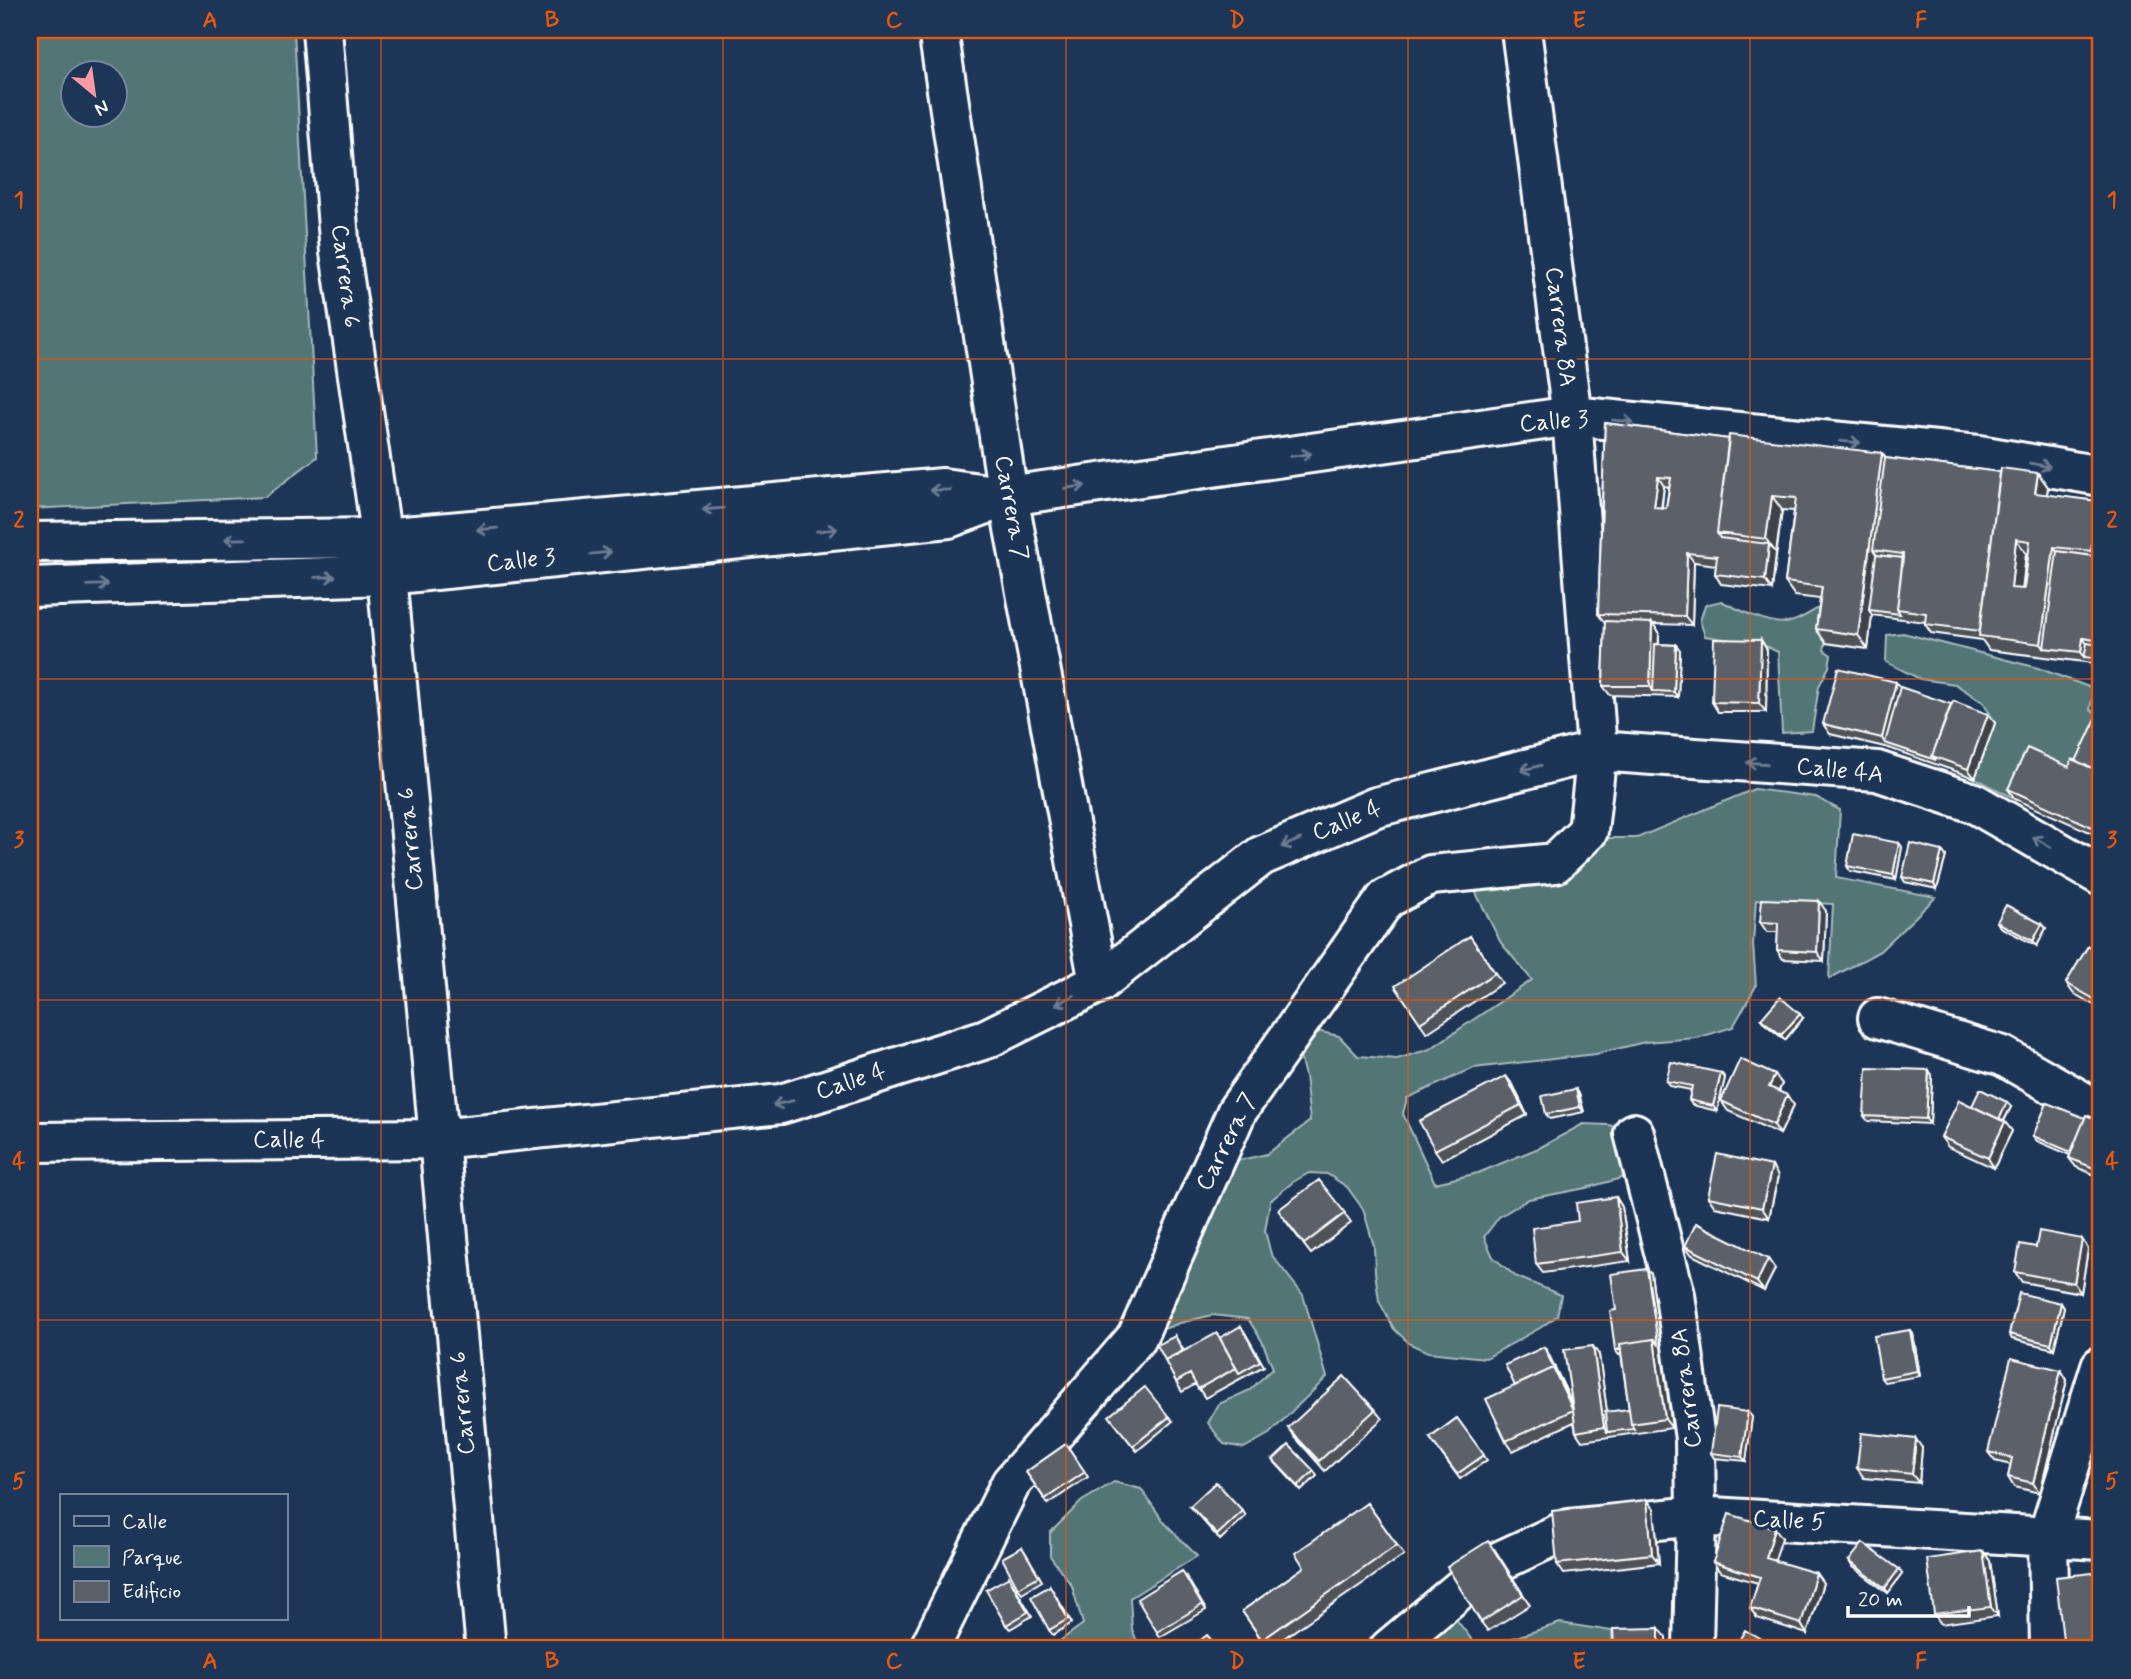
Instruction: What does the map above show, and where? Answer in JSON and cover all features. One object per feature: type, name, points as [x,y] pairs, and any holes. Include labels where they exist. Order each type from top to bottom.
[{"type":"street","name":"Carrera 6","points":[[322,30],[340,252],[384,557],[486,1649]]},
{"type":"street","name":"Carrera 7","points":[[938,30],[1008,496],[1099,983]]},
{"type":"street","name":"Carrera 8A","points":[[1521,30],[1572,416],[1597,751]]},
{"type":"street","name":"Calle 3","points":[[30,587],[384,557],[943,488],[1008,496],[1572,416],[1979,455],[2101,476]]},
{"type":"street","name":"Calle 3","points":[[30,542],[384,557]]},
{"type":"street","name":"Carrera 7","points":[[929,1649],[1011,1483],[1137,1337],[1237,1111],[1386,899],[1431,874],[1555,863],[1588,831],[1597,751]]},
{"type":"street","name":"Calle 4A","points":[[1597,751],[1878,771],[1974,803],[2101,876]]},
{"type":"street","name":"Calle 4","points":[[30,1142],[438,1139],[781,1104],[986,1039],[1099,983],[1261,856],[1376,807],[1597,751]]},
{"type":"street","points":[[1878,1018],[2003,1056],[2101,1112]]},
{"type":"street","name":"Carrera 8A","points":[[1634,1133],[1675,1295],[1695,1439],[1693,1649]]},
{"type":"street","points":[[2050,1649],[2048,1536],[2101,1366]]},
{"type":"street","name":"Calle 5","points":[[1389,1649],[1487,1567],[1569,1529],[1696,1516],[2101,1540]]},
{"type":"green space","points":[[30,30],[294,30],[317,457],[265,497],[30,509]]},
{"type":"green space","points":[[1721,601],[1755,616],[1783,623],[1798,620],[1820,607],[1826,640],[1824,650],[1831,655],[1829,667],[1819,686],[1812,731],[1782,733],[1778,652],[1763,645],[1705,636],[1700,621],[1705,605]]},
{"type":"green space","points":[[1903,633],[2038,668],[2094,689],[2090,710],[2101,714],[2075,777],[2034,758],[2015,799],[1975,778],[1995,723],[1984,703],[1955,684],[1920,679],[1886,662],[1887,635]]},
{"type":"green space","points":[[1754,789],[1816,797],[1840,810],[1836,878],[1936,897],[1880,951],[1829,979],[1833,904],[1756,900],[1753,944],[1756,986],[1733,1027],[1697,1038],[1645,1042],[1596,1054],[1474,1068],[1407,1098],[1403,1114],[1435,1183],[1478,1173],[1541,1147],[1583,1124],[1609,1125],[1626,1130],[1630,1152],[1622,1178],[1529,1199],[1499,1217],[1484,1237],[1493,1257],[1515,1276],[1561,1295],[1557,1316],[1486,1358],[1428,1352],[1410,1344],[1394,1329],[1379,1301],[1374,1246],[1363,1209],[1347,1187],[1327,1174],[1309,1173],[1293,1182],[1270,1201],[1265,1231],[1271,1254],[1303,1295],[1327,1377],[1269,1434],[1244,1448],[1224,1444],[1208,1423],[1219,1404],[1250,1390],[1273,1368],[1262,1341],[1248,1319],[1212,1315],[1150,1334],[1227,1163],[1267,1154],[1310,1121],[1305,1076],[1299,1053],[1317,1031],[1339,1036],[1358,1056],[1397,1059],[1430,1049],[1532,980],[1501,943],[1475,891],[1494,864],[1591,838],[1637,838]]},
{"type":"green space","points":[[1114,1482],[1141,1489],[1164,1522],[1197,1556],[1130,1598],[1132,1629],[1140,1649],[1049,1649],[1083,1624],[1072,1586],[1050,1556],[1050,1533],[1082,1501]]},
{"type":"green space","points":[[1435,1592],[1479,1649],[1366,1649]]},
{"type":"green space","points":[[1560,1623],[1612,1631],[1613,1649],[1485,1649],[1507,1640]]},
{"type":"building","points":[[1605,423],[1729,439],[1717,533],[1720,538],[1769,544],[1765,580],[1715,574],[1717,556],[1687,553],[1685,616],[1598,614]],"holes":[[[1658,477],[1671,478],[1666,508],[1654,507]]]},
{"type":"building","points":[[1729,435],[1882,453],[1858,635],[1816,629],[1822,587],[1785,582],[1796,498],[1772,496],[1766,539],[1717,533]]},
{"type":"building","points":[[1885,458],[2000,472],[1980,631],[1925,624],[1926,613],[1897,609],[1903,554],[1873,550]]},
{"type":"building","points":[[2001,468],[2038,473],[2035,493],[2097,501],[2091,551],[2054,547],[2041,644],[1979,636]],"holes":[[[2016,539],[2030,541],[2024,589],[2011,588]]]},
{"type":"building","points":[[2101,500],[2101,641],[2083,638],[2081,652],[2044,648],[2057,551],[2094,556]]},
{"type":"building","points":[[1876,555],[1903,558],[1897,609],[1900,614],[1869,610]]},
{"type":"building","points":[[1605,621],[1652,623],[1650,686],[1603,686]]},
{"type":"building","points":[[1714,639],[1761,640],[1759,703],[1712,702]]},
{"type":"building","points":[[2087,643],[2101,645],[2101,659],[2084,657]]},
{"type":"building","points":[[1655,644],[1676,645],[1674,692],[1653,691]]},
{"type":"building","points":[[1838,668],[1896,682],[1882,738],[1823,724]]},
{"type":"building","points":[[1900,687],[1951,704],[1932,756],[1936,760],[1885,743]]},
{"type":"building","points":[[1953,701],[1988,714],[1968,769],[1932,756]]},
{"type":"building","points":[[2100,710],[2101,757],[2096,770],[2076,761]]},
{"type":"building","points":[[2027,748],[2069,767],[2072,759],[2101,772],[2101,831],[2008,789]]},
{"type":"building","points":[[1853,834],[1899,843],[1893,875],[1847,866]]},
{"type":"building","points":[[1910,843],[1942,851],[1934,884],[1902,877]]},
{"type":"building","points":[[1762,899],[1819,901],[1817,952],[1777,950],[1778,923],[1760,922]]},
{"type":"building","points":[[2006,905],[2042,924],[2033,941],[1997,922]]},
{"type":"building","points":[[1470,936],[1495,973],[1420,1023],[1395,986]]},
{"type":"building","points":[[2088,946],[2101,954],[2101,1003],[2066,983]]},
{"type":"building","points":[[1780,997],[1800,1014],[1781,1035],[1761,1019]]},
{"type":"building","points":[[1740,1059],[1775,1075],[1769,1087],[1787,1095],[1774,1125],[1721,1101]]},
{"type":"building","points":[[1671,1062],[1721,1073],[1713,1106],[1689,1100],[1692,1086],[1666,1081]]},
{"type":"building","points":[[1867,1068],[1929,1070],[1926,1119],[1864,1116]]},
{"type":"building","points":[[1506,1076],[1521,1105],[1435,1150],[1419,1121]]},
{"type":"building","points":[[1576,1089],[1580,1107],[1546,1114],[1542,1096]]},
{"type":"building","points":[[1980,1089],[2007,1102],[1999,1119],[1972,1106]]},
{"type":"building","points":[[1959,1100],[2005,1122],[1988,1158],[1941,1137]]},
{"type":"building","points":[[2047,1103],[2085,1118],[2071,1152],[2033,1136]]},
{"type":"building","points":[[2086,1115],[2101,1121],[2101,1171],[2069,1158]]},
{"type":"building","points":[[1717,1154],[1772,1166],[1762,1208],[1708,1197]]},
{"type":"building","points":[[1319,1180],[1345,1213],[1304,1244],[1278,1210]]},
{"type":"building","points":[[1616,1197],[1623,1252],[1536,1264],[1532,1228],[1578,1221],[1576,1203]]},
{"type":"building","points":[[1696,1223],[1768,1259],[1757,1282],[1685,1246]]},
{"type":"building","points":[[2039,1231],[2082,1239],[2074,1283],[2015,1272],[2020,1244],[2036,1247]]},
{"type":"building","points":[[1647,1269],[1658,1344],[1654,1339],[1620,1344],[1621,1349],[1615,1350],[1610,1311],[1616,1310],[1611,1274]]},
{"type":"building","points":[[2019,1293],[2061,1303],[2051,1344],[2009,1334]]},
{"type":"building","points":[[1241,1326],[1260,1361],[1239,1373],[1220,1338]]},
{"type":"building","points":[[1910,1330],[1917,1371],[1881,1378],[1874,1336]]},
{"type":"building","points":[[1217,1333],[1236,1368],[1198,1389],[1190,1374],[1176,1382],[1165,1361]]},
{"type":"building","points":[[1175,1336],[1183,1351],[1165,1360],[1157,1345]]},
{"type":"building","points":[[1654,1339],[1665,1419],[1631,1424],[1620,1344]]},
{"type":"building","points":[[1593,1346],[1604,1427],[1576,1432],[1564,1350]]},
{"type":"building","points":[[1544,1347],[1556,1373],[1553,1368],[1515,1386],[1505,1365]]},
{"type":"building","points":[[2011,1358],[2061,1370],[2033,1483],[2008,1477],[2012,1458],[1988,1452]]},
{"type":"building","points":[[1553,1368],[1573,1410],[1506,1441],[1486,1399]]},
{"type":"building","points":[[1344,1376],[1375,1410],[1319,1461],[1288,1428]]},
{"type":"building","points":[[1145,1387],[1169,1417],[1133,1446],[1109,1416]]},
{"type":"building","points":[[1717,1408],[1748,1412],[1742,1457],[1711,1453]]},
{"type":"building","points":[[1629,1409],[1634,1429],[1607,1432],[1605,1412]]},
{"type":"building","points":[[1457,1418],[1484,1455],[1457,1474],[1430,1438]]},
{"type":"building","points":[[1861,1433],[1916,1439],[1912,1474],[1857,1468]]},
{"type":"building","points":[[1066,1444],[1085,1472],[1045,1499],[1026,1472]]},
{"type":"building","points":[[1289,1445],[1314,1471],[1298,1486],[1273,1460]]},
{"type":"building","points":[[1216,1482],[1243,1511],[1217,1535],[1190,1506]]},
{"type":"building","points":[[1647,1500],[1652,1554],[1557,1564],[1552,1511]]},
{"type":"building","points":[[1367,1503],[1397,1545],[1262,1640],[1242,1611],[1304,1567],[1295,1553]]},
{"type":"building","points":[[1729,1514],[1775,1528],[1766,1558],[1816,1573],[1801,1624],[1750,1608],[1760,1577],[1713,1562]]},
{"type":"building","points":[[1488,1541],[1523,1595],[1481,1622],[1447,1567]]},
{"type":"building","points":[[1863,1543],[1899,1569],[1885,1588],[1849,1561]]},
{"type":"building","points":[[1022,1547],[1039,1576],[1018,1588],[1002,1558]]},
{"type":"building","points":[[1983,1551],[1991,1607],[1934,1614],[1927,1559]]},
{"type":"building","points":[[1182,1571],[1202,1605],[1157,1632],[1137,1599]]},
{"type":"building","points":[[2101,1572],[2101,1649],[2064,1649],[2056,1577]]},
{"type":"building","points":[[1009,1577],[1028,1612],[1006,1625],[986,1590]]},
{"type":"building","points":[[1050,1586],[1068,1619],[1049,1630],[1031,1597]]},
{"type":"building","points":[[1659,1628],[1659,1649],[1614,1649],[1613,1629]]},
{"type":"building","points":[[1745,1630],[1779,1649],[1734,1649]]},
{"type":"building","points":[[1207,1635],[1219,1649],[1189,1649]]},
{"type":"building","points":[[1004,1640],[1010,1649],[989,1649]]}]
